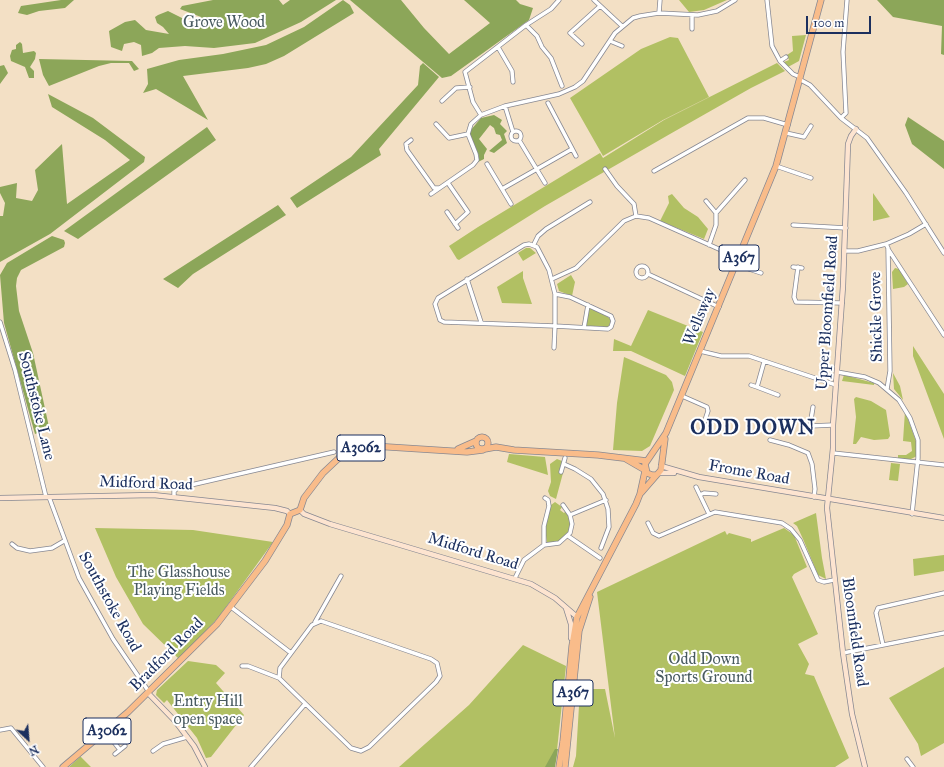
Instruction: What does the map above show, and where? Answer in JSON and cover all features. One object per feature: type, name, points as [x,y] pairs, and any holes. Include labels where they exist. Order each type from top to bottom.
[{"type":"main road","name":"A367","points":[[800,78],[820,0]]},
{"type":"main road","name":"Wellsway","points":[[559,767],[563,742],[572,646],[580,618],[640,494],[648,460],[666,433],[737,265],[776,166],[800,78]]},
{"type":"main road","name":"Wellsway","points":[[640,494],[658,474],[661,465],[666,433]]},
{"type":"main road","points":[[482,437],[487,440],[487,446],[484,449],[476,446],[476,441],[482,437]]},
{"type":"main road","name":"A3062","points":[[487,440],[510,450]]},
{"type":"main road","name":"A3062","points":[[451,450],[465,447],[476,441]]},
{"type":"main road","name":"A3062","points":[[300,510],[304,498],[323,473],[340,457],[353,451],[373,446],[467,452],[494,447],[510,450],[598,455],[648,460]]},
{"type":"main road","name":"A3062","points":[[623,458],[645,470]]},
{"type":"main road","points":[[648,460],[655,459],[661,465]]},
{"type":"main road","points":[[645,470],[649,475],[658,474]]},
{"type":"main road","points":[[290,514],[300,510]]},
{"type":"main road","name":"Bradford Road","points":[[63,767],[106,732],[197,646],[231,607],[265,561],[287,525],[290,514]]},
{"type":"main road","name":"Wellsway","points":[[565,767],[580,618]]},
{"type":"street","points":[[481,115],[473,102],[465,72],[526,25],[546,12],[559,0]]},
{"type":"street","points":[[594,0],[622,26]]},
{"type":"street","points":[[659,13],[660,0]]},
{"type":"street","points":[[431,194],[473,165],[476,160],[476,154],[468,134],[471,124],[481,115],[505,106],[559,94],[575,88],[583,81],[622,26],[640,16],[659,13],[692,15],[717,11],[735,0]]},
{"type":"street","points":[[767,0],[769,35],[772,46],[780,61],[793,74],[810,85],[841,118],[863,134],[871,142],[944,253]]},
{"type":"street","points":[[841,118],[846,113],[843,52],[847,0]]},
{"type":"street","points":[[582,44],[570,32],[600,6]]},
{"type":"street","points":[[692,15],[692,29]]},
{"type":"street","points":[[526,25],[537,36],[542,47],[551,58],[562,86]]},
{"type":"street","points":[[610,41],[622,46]]},
{"type":"street","points":[[498,47],[512,71],[513,82]]},
{"type":"street","points":[[780,61],[786,57]]},
{"type":"street","points":[[442,100],[456,88],[470,87]]},
{"type":"street","points":[[548,104],[576,156]]},
{"type":"street","points":[[505,106],[513,132],[512,139],[519,140]]},
{"type":"street","points":[[654,171],[748,118],[764,118],[788,125]]},
{"type":"street","points":[[436,124],[449,138],[468,134]]},
{"type":"street","points":[[786,132],[804,137],[811,126]]},
{"type":"street","name":"Upper Bloomfield Road","points":[[827,500],[832,453],[842,303],[848,144],[850,136],[856,129]]},
{"type":"street","points":[[513,132],[521,132],[521,137],[519,140]]},
{"type":"street","points":[[411,140],[406,144],[407,150],[434,188],[440,188]]},
{"type":"street","points":[[519,140],[544,183]]},
{"type":"street","points":[[502,189],[572,149]]},
{"type":"street","points":[[487,164],[511,204]]},
{"type":"street","points":[[776,166],[810,178]]},
{"type":"street","points":[[605,169],[617,186],[634,204],[636,216]]},
{"type":"street","points":[[716,213],[745,180]]},
{"type":"street","points":[[448,183],[468,212],[455,224]]},
{"type":"street","points":[[706,201],[716,213],[716,225],[709,244]]},
{"type":"street","points":[[534,244],[538,236],[546,229],[590,202]]},
{"type":"street","points":[[447,212],[458,228]]},
{"type":"street","points":[[552,279],[576,268],[624,221],[636,216],[649,218],[739,258]]},
{"type":"street","points":[[845,251],[858,251],[887,246],[926,224]]},
{"type":"street","points":[[793,225],[846,228]]},
{"type":"street","points":[[534,244],[547,264],[555,294],[554,348]]},
{"type":"street","points":[[534,244],[524,245],[436,299],[435,304],[438,318],[444,322],[481,322],[608,329],[613,325],[611,316],[570,297],[555,294]]},
{"type":"street","points":[[887,246],[944,335]]},
{"type":"street","name":"Shickle Grove","points":[[887,246],[890,371],[887,388]]},
{"type":"street","points":[[737,265],[761,273]]},
{"type":"street","points":[[793,267],[800,267],[794,297],[796,302],[842,303]]},
{"type":"street","points":[[648,274],[718,307]]},
{"type":"street","points":[[467,279],[481,322]]},
{"type":"street","points":[[584,328],[588,305]]},
{"type":"street","name":"Southstoke Lane","points":[[0,322],[15,370],[48,497]]},
{"type":"street","points":[[700,351],[721,356],[749,356],[836,385]]},
{"type":"street","points":[[757,387],[764,362]]},
{"type":"street","points":[[837,372],[864,377],[887,388],[905,408],[918,440],[918,462],[912,514]]},
{"type":"street","points":[[751,385],[778,395]]},
{"type":"street","points":[[682,396],[707,407],[708,412],[701,432]]},
{"type":"street","points":[[813,408],[810,426],[833,425]]},
{"type":"street","name":"Frome Road","points":[[770,440],[804,450],[808,454],[812,464],[815,489],[814,498]]},
{"type":"street","points":[[174,496],[174,491],[178,488],[334,452]]},
{"type":"street","points":[[832,453],[944,465]]},
{"type":"street","points":[[562,472],[565,458]]},
{"type":"street","points":[[564,464],[591,479],[600,488],[606,500],[609,527],[601,548]]},
{"type":"street","name":"Frome Road","points":[[661,465],[680,473],[814,498],[944,518]]},
{"type":"street","name":"Frome Road","points":[[658,474],[680,473]]},
{"type":"street","points":[[696,487],[709,514]]},
{"type":"street","points":[[700,495],[704,493],[716,494]]},
{"type":"street","name":"Midford Road","points":[[0,498],[143,494],[174,496],[275,508],[287,511],[290,514]]},
{"type":"street","name":"Southstoke Road","points":[[48,497],[79,578],[105,626],[149,692]]},
{"type":"street","points":[[544,545],[544,526],[549,506],[548,500],[545,498]]},
{"type":"street","points":[[570,515],[606,500]]},
{"type":"street","name":"Bloomfield Road","points":[[827,500],[834,580],[843,653],[852,714],[865,767]]},
{"type":"street","points":[[515,578],[524,560],[544,545],[559,543],[568,536],[572,524],[570,515],[563,506]]},
{"type":"street","name":"Midford Road","points":[[300,510],[304,514],[330,524],[515,578],[544,590],[580,618]]},
{"type":"street","points":[[648,523],[653,533],[659,536],[709,514],[725,512],[784,525],[791,529],[800,540],[818,580],[824,582],[834,580]]},
{"type":"street","points":[[568,536],[600,558]]},
{"type":"street","points":[[12,544],[17,548],[30,551],[52,548],[64,541]]},
{"type":"street","points":[[279,678],[279,671],[315,622],[341,576]]},
{"type":"street","points":[[884,645],[876,613],[878,608],[944,593]]},
{"type":"street","points":[[564,606],[571,624],[572,646]]},
{"type":"street","points":[[231,607],[291,654]]},
{"type":"street","points":[[242,666],[248,666],[279,678],[351,748],[361,751],[369,747],[436,682],[440,676],[437,663],[431,659],[324,622],[315,622]]},
{"type":"street","points":[[843,653],[944,633]]},
{"type":"street","points":[[149,692],[187,737],[205,767]]},
{"type":"street","points":[[251,767],[305,704]]},
{"type":"street","points":[[0,730],[11,728],[43,767]]},
{"type":"street","points":[[106,732],[120,750]]},
{"type":"street","points":[[152,751],[163,744],[187,737]]},
{"type":"street","points":[[115,754],[126,746]]},
{"type":"street","points":[[907,759],[913,767]]},
{"type":"green space","points":[[61,0],[74,0],[65,8],[39,11],[27,15],[18,13],[21,6]]},
{"type":"green space","name":"Grove Wood","points":[[213,0],[279,0],[283,5],[290,0],[336,0],[301,22],[255,43],[214,48],[185,46],[159,48],[152,53],[142,56],[141,45],[134,42],[124,44],[122,51],[111,47],[109,31],[125,22],[135,20],[146,30],[169,34],[157,23],[155,17],[168,11],[182,18],[189,25],[201,17],[180,9],[182,6]]},
{"type":"green space","points":[[343,0],[350,5],[354,13],[284,56],[266,64],[248,68],[183,76],[208,120],[156,89],[143,93],[148,84],[147,69],[179,60],[223,54],[266,45],[304,27]]},
{"type":"green space","points":[[350,0],[401,0],[424,28],[449,54],[490,23],[464,0],[516,0],[520,4],[533,8],[529,20],[451,76],[442,78]]},
{"type":"green space","points":[[679,0],[727,0],[704,10],[689,12]]},
{"type":"green space","points":[[877,0],[944,0],[944,55],[941,54],[942,26],[893,17]]},
{"type":"green space","points":[[806,35],[799,61],[788,67],[784,62],[789,60],[787,55],[793,51],[792,36]]},
{"type":"green space","points":[[670,37],[678,38],[709,97],[663,120],[603,156],[570,98],[641,49]]},
{"type":"green space","points":[[20,42],[22,44],[23,53],[34,51],[36,53],[35,59],[30,67],[34,71],[34,78],[29,78],[25,67],[11,61],[10,56],[12,50],[16,49],[16,45]]},
{"type":"green space","points":[[39,59],[132,61],[139,69],[134,71],[129,63],[111,63],[99,66],[49,86],[43,75]]},
{"type":"green space","points":[[423,63],[439,77],[379,149],[381,155],[297,208],[290,198],[351,157],[418,85],[420,66]]},
{"type":"green space","points":[[777,63],[785,71],[751,88],[545,206],[459,260],[449,246],[600,153],[603,158],[664,120]]},
{"type":"green space","points":[[4,65],[8,73],[0,84],[0,66]]},
{"type":"green space","points":[[48,94],[93,118],[145,157],[144,162],[50,234],[0,262],[0,216],[3,216],[5,203],[0,193],[0,187],[17,183],[16,198],[32,201],[38,190],[35,170],[62,144],[67,204],[130,160],[105,140],[52,107]]},
{"type":"green space","points":[[494,115],[502,120],[500,124],[507,131],[504,134],[507,143],[494,153],[489,151],[502,140],[500,135],[496,134],[494,128],[490,125],[479,139],[487,149],[484,159],[478,162],[479,156],[470,135],[470,131],[481,118]]},
{"type":"green space","points":[[908,117],[944,141],[944,169],[912,144],[905,125]]},
{"type":"green space","points":[[207,127],[216,140],[78,239],[64,231]]},
{"type":"green space","points":[[873,193],[889,216],[890,217],[873,221]]},
{"type":"green space","points":[[672,194],[684,208],[698,217],[708,229],[704,239],[660,221],[669,203],[668,196]]},
{"type":"green space","points":[[278,205],[286,215],[193,274],[178,288],[163,279]]},
{"type":"green space","points":[[52,236],[64,240],[64,247],[21,270],[17,278],[16,286],[19,311],[33,353],[49,427],[48,429],[35,434],[4,323],[0,275],[7,263]]},
{"type":"green space","points":[[526,248],[530,248],[536,253],[523,261],[518,253]]},
{"type":"green space","points":[[895,268],[899,269],[908,284],[904,287],[893,289],[892,272]]},
{"type":"green space","points":[[523,271],[523,278],[532,304],[502,303],[497,287]]},
{"type":"green space","points":[[571,275],[575,282],[572,296],[559,291],[557,284]]},
{"type":"green space","points":[[589,307],[608,317],[611,320],[609,326],[586,326]]},
{"type":"green space","points":[[648,310],[703,332],[685,376],[631,351],[613,351],[614,339],[631,346]]},
{"type":"green space","points":[[913,346],[944,394],[944,439],[913,356]]},
{"type":"green space","points":[[624,357],[666,375],[672,382],[674,390],[650,446],[642,451],[613,450],[617,403]]},
{"type":"green space","points":[[893,373],[900,386],[903,400],[894,389]]},
{"type":"green space","points":[[844,375],[874,383],[874,385],[842,381]]},
{"type":"green space","points":[[856,397],[871,401],[886,410],[890,436],[888,439],[874,440],[861,437],[856,444],[853,444],[856,417],[854,399]]},
{"type":"green space","points":[[905,411],[917,444],[917,456],[909,460],[898,458],[898,455],[906,455],[912,451],[911,442],[903,441]]},
{"type":"green space","points":[[509,454],[545,457],[548,475],[507,462]]},
{"type":"green space","points":[[557,459],[562,461],[559,472],[563,473],[556,499],[550,496],[548,491],[551,482],[550,464]]},
{"type":"green space","points":[[891,463],[900,464],[898,481],[889,480]]},
{"type":"green space","points":[[555,502],[562,507],[560,510],[564,513],[566,511],[571,524],[568,532],[560,541],[547,543],[545,528],[551,505]]},
{"type":"green space","points":[[816,513],[826,579],[818,575],[797,526],[793,523]]},
{"type":"green space","name":"The Glasshouse Playing Fields","points":[[95,528],[193,530],[273,542],[218,618],[179,659],[143,624],[116,577]]},
{"type":"green space","name":"Odd Down Sports Ground","points":[[784,528],[794,535],[807,567],[794,574],[792,577],[818,634],[798,644],[809,664],[805,674],[814,676],[849,758],[835,767],[573,767],[576,756],[580,689],[605,689],[615,738],[597,592],[725,531],[727,535],[729,533],[751,539],[751,542]]},
{"type":"green space","points":[[944,555],[944,571],[914,576],[913,559]]},
{"type":"green space","points":[[523,645],[566,666],[554,767],[399,767],[469,705]]},
{"type":"green space","name":"Entry Hill open space","points":[[188,661],[216,665],[225,673],[216,683],[244,715],[211,757],[206,758],[197,738],[167,700],[164,703],[156,695],[157,690]]},
{"type":"green space","points":[[944,667],[944,743],[921,756],[918,744],[889,698]]},
{"type":"green space","points":[[555,749],[558,749],[555,767],[545,767]]},
{"type":"green space","points":[[80,757],[91,767],[69,767]]},
{"type":"district","name":"ODD DOWN","points":[[753,429]]}]
